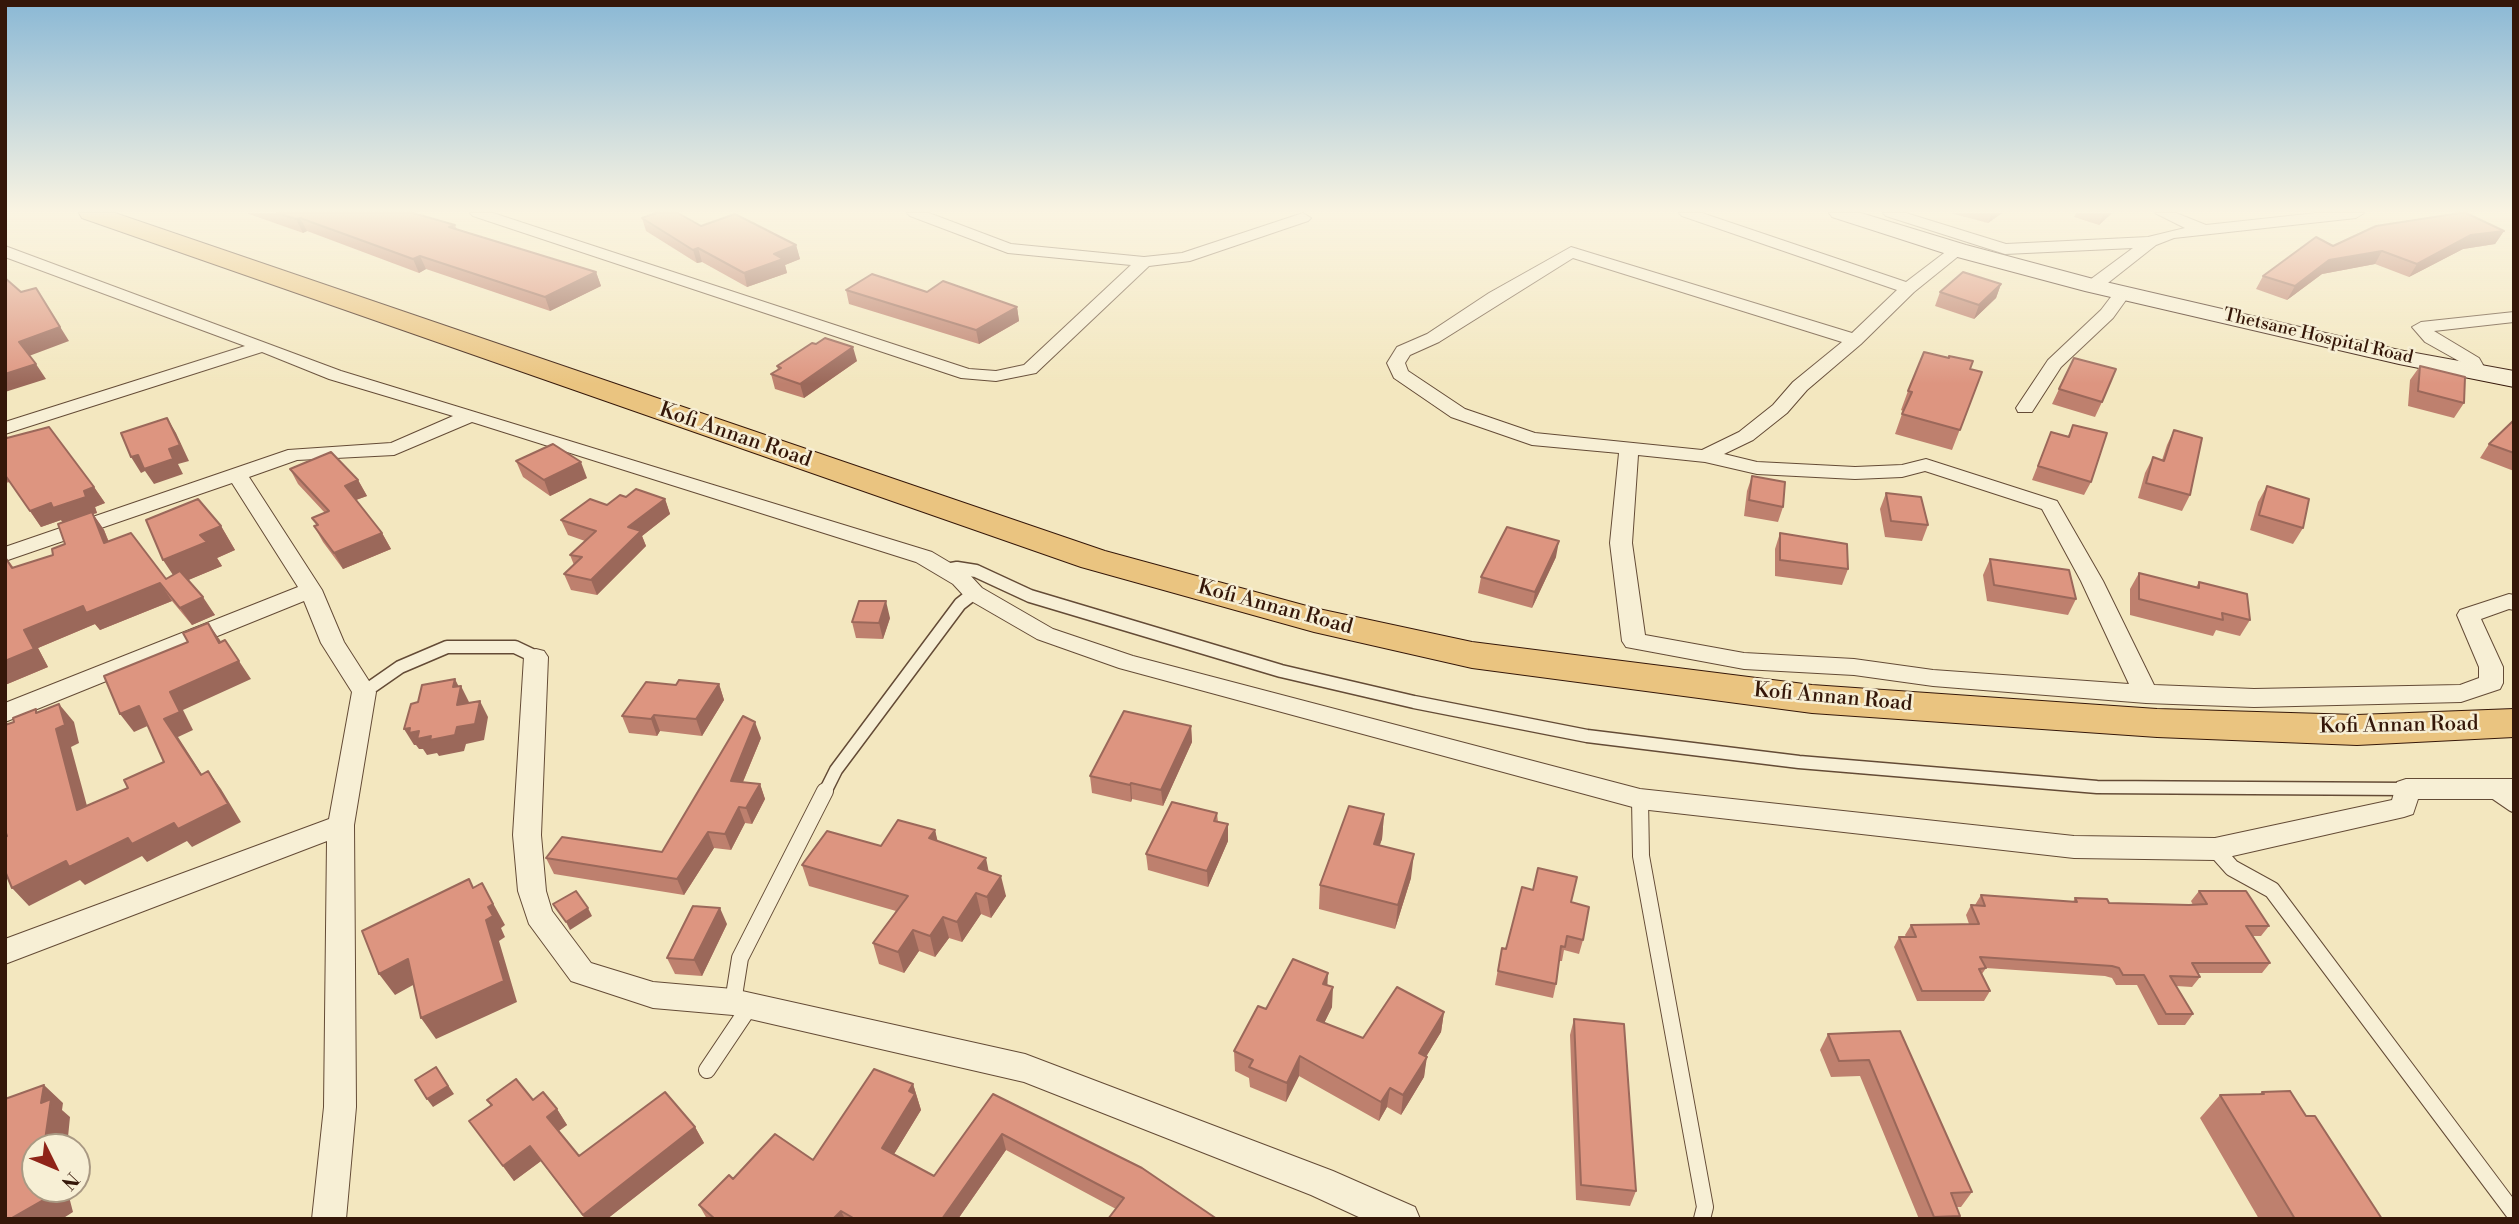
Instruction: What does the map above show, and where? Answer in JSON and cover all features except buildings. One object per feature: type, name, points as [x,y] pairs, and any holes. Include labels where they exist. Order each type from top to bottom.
[{"type":"main road","name":"Kofi Annan Road","points":[[256,270],[1093,559],[1314,620],[1472,655],[1812,699],[2157,723],[2357,730],[2514,723]]},
{"type":"main road","name":"Thetsane Hospital Road","points":[[2034,270],[2399,357],[2514,379]]},
{"type":"street","points":[[55,270],[335,375],[924,556],[946,569],[974,593],[1045,634],[1127,662],[1640,799],[2074,847],[2215,849],[2404,807],[2406,789],[2507,794]]},
{"type":"street","points":[[651,270],[967,374],[996,376],[1030,369],[1135,270]]},
{"type":"street","points":[[1540,270],[1433,338],[1403,351],[1396,363],[1400,374],[1458,413],[1532,439],[1705,456],[1757,468],[1855,474],[1902,471],[1926,465],[2050,505],[2092,581],[2146,694]]},
{"type":"street","points":[[1629,270],[1855,340]]},
{"type":"street","points":[[1855,270],[1908,288]]},
{"type":"street","points":[[1705,456],[1746,436],[1780,409],[1800,386],[1855,340],[1908,288],[1932,270]]},
{"type":"street","points":[[2094,286],[2114,270]]},
{"type":"street","points":[[2025,408],[2060,357],[2107,314],[2123,293]]},
{"type":"street","points":[[2478,372],[2473,362],[2431,338],[2421,327],[2514,317]]},
{"type":"street","points":[[5,428],[263,346]]},
{"type":"street","points":[[5,554],[295,454],[394,449],[471,415]]},
{"type":"street","points":[[1629,448],[1621,542],[1634,641],[1744,661],[1854,667],[1933,678],[2146,694],[2254,698],[2461,693],[2491,683],[2491,667],[2468,615],[2509,601],[2514,603]]},
{"type":"street","points":[[236,473],[311,590],[333,643],[364,692],[341,825],[340,1107],[329,1219]]},
{"type":"street","points":[[5,713],[311,590]]},
{"type":"street","points":[[536,657],[527,835],[532,891],[539,916],[581,972],[653,995],[742,1004],[1026,1068],[1321,1183],[1403,1219]]},
{"type":"street","points":[[5,952],[341,825]]},
{"type":"lane","points":[[946,569],[976,571],[1030,596],[1280,671],[1414,702],[1587,736],[1799,762],[2096,787],[2406,789]]},
{"type":"lane","points":[[707,1070],[742,1004],[740,958],[836,771],[960,604],[974,593]]},
{"type":"lane","points":[[364,692],[400,667],[447,648],[514,647],[536,657]]},
{"type":"lane","points":[[1640,799],[1642,856],[1705,1207],[1702,1219]]},
{"type":"lane","points":[[2215,849],[2232,868],[2272,890],[2514,1213]]}]
